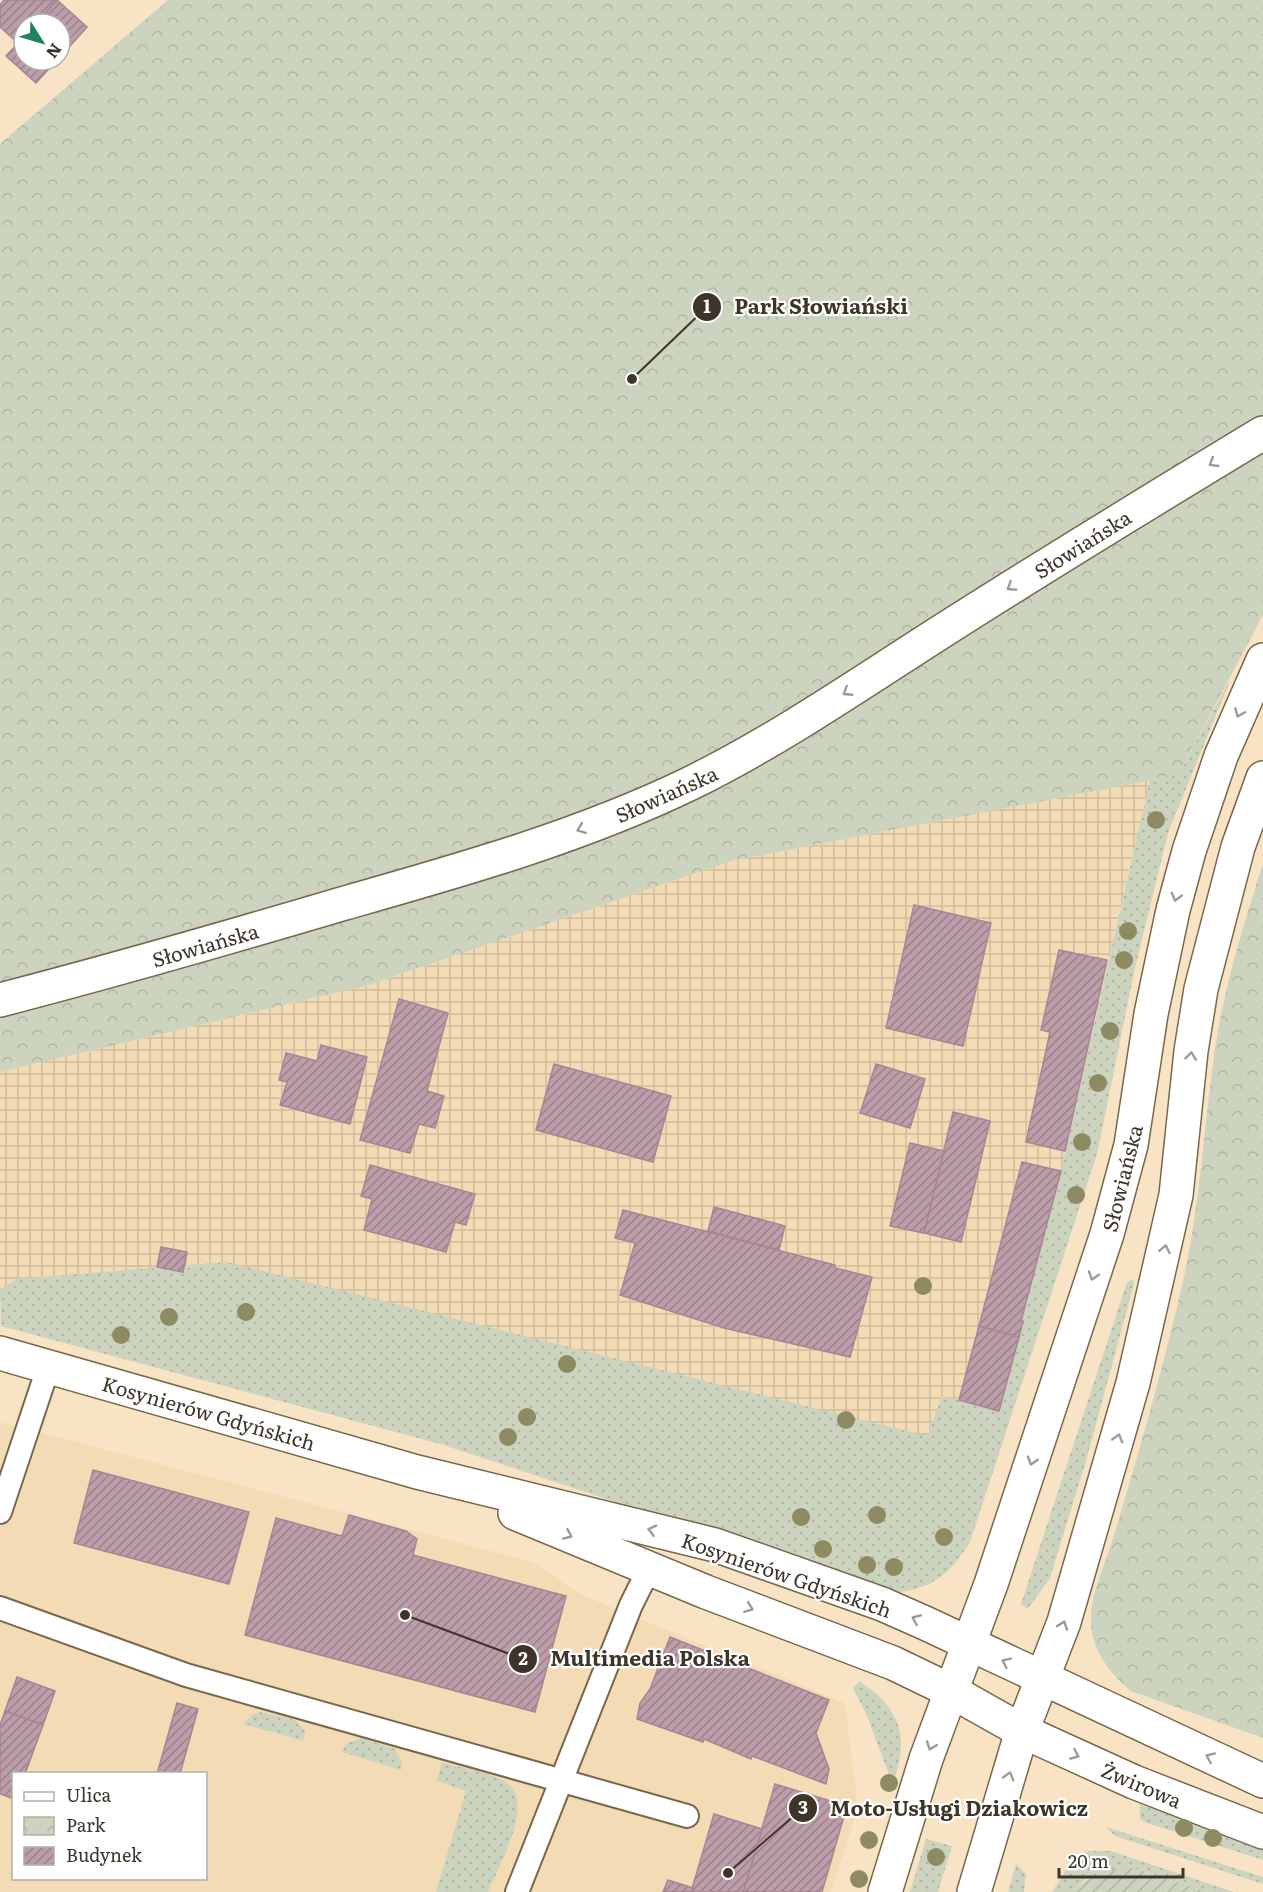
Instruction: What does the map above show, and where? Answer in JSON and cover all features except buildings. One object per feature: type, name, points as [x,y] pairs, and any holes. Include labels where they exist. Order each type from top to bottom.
[{"type":"street","name":"Słowiańska","points":[[0,1000],[104,973],[488,862],[605,820],[676,790],[737,760],[790,728],[1035,572],[1263,433]]},
{"type":"street","name":"Słowiańska","points":[[885,1892],[926,1759],[969,1644],[1121,1190],[1138,1107],[1161,962],[1189,851],[1221,756],[1263,660]]},
{"type":"street","points":[[974,1892],[1022,1731],[1068,1610],[1148,1322],[1176,1195],[1191,1051],[1201,989],[1238,847],[1263,778]]},
{"type":"street","name":"Kosynierów Gdyńskich","points":[[0,1353],[49,1365],[417,1472],[715,1545],[882,1604],[1042,1680]]},
{"type":"street","name":"Kosynierów Gdyńskich","points":[[417,1472],[650,1569],[893,1663],[951,1691],[1022,1731]]},
{"type":"street","points":[[1042,1680],[1263,1781]]},
{"type":"street","name":"Żwirowa","points":[[1022,1731],[1134,1782],[1263,1832]]},
{"type":"lane","points":[[0,1512],[49,1365]]},
{"type":"lane","points":[[517,1892],[631,1605],[650,1569]]},
{"type":"lane","points":[[0,1608],[186,1675],[563,1779],[687,1816]]},
{"type":"shaded area","points":[[1150,780],[1061,1171],[985,1453],[0,1295],[0,1072],[369,985],[731,861]]},
{"type":"shaded area","points":[[0,1422],[533,1562],[580,1594],[845,1703],[858,1808],[831,1892],[0,1892]]},
{"type":"green space","points":[[168,0],[1263,0],[1263,615],[1178,775],[731,861],[369,985],[0,1072],[0,144]]},
{"type":"green space","points":[[1232,676],[1168,833],[1135,968],[1097,1154],[970,1542],[954,1564],[936,1580],[915,1589],[888,1593],[444,1445],[1,1326],[0,1290],[16,1279],[227,1262],[927,1436],[942,1396],[997,1410],[1061,1171],[1150,780],[1178,775]]},
{"type":"green space","points":[[1263,863],[1263,1738],[1131,1691],[1108,1668],[1097,1650],[1091,1618],[1097,1586],[1140,1445],[1180,1294],[1192,1235],[1218,1031],[1234,959]]},
{"type":"green space","points":[[1133,1280],[1134,1284],[1086,1461],[1050,1578],[1028,1609],[1021,1604],[1126,1285],[1128,1281]]},
{"type":"green space","points":[[859,1681],[884,1701],[897,1723],[901,1736],[901,1749],[894,1780],[891,1780],[867,1716],[853,1688]]},
{"type":"green space","points":[[260,1712],[295,1720],[305,1731],[304,1741],[244,1724],[252,1715]]},
{"type":"green space","points":[[361,1738],[395,1749],[402,1763],[401,1770],[342,1752],[346,1744]]},
{"type":"green space","points":[[442,1763],[494,1776],[508,1784],[515,1794],[518,1806],[512,1836],[488,1892],[436,1892],[466,1791],[437,1781]]},
{"type":"green space","points":[[1140,1801],[1143,1802],[1142,1806],[1154,1808],[1263,1846],[1263,1860],[1147,1823],[1140,1819]]},
{"type":"green space","points":[[1106,1827],[1263,1877],[1263,1884],[1115,1836]]},
{"type":"green space","points":[[926,1839],[952,1846],[938,1892],[910,1892]]},
{"type":"green space","points":[[1087,1851],[1111,1851],[1234,1892],[1208,1892],[1130,1867],[1086,1879],[1071,1892],[1052,1892],[1070,1863]]},
{"type":"green space","points":[[1016,1864],[1026,1874],[1024,1892],[1008,1892]]},
{"type":"green space","points":[[1130,1867],[1208,1892],[1071,1892],[1099,1874]]},
{"type":"place","name":"Park Słowiański","points":[[632,379]]},
{"type":"place","name":"Multimedia Polska","points":[[405,1615]]},
{"type":"place","name":"Moto-Usługi Dziakowicz","points":[[728,1873]]}]
